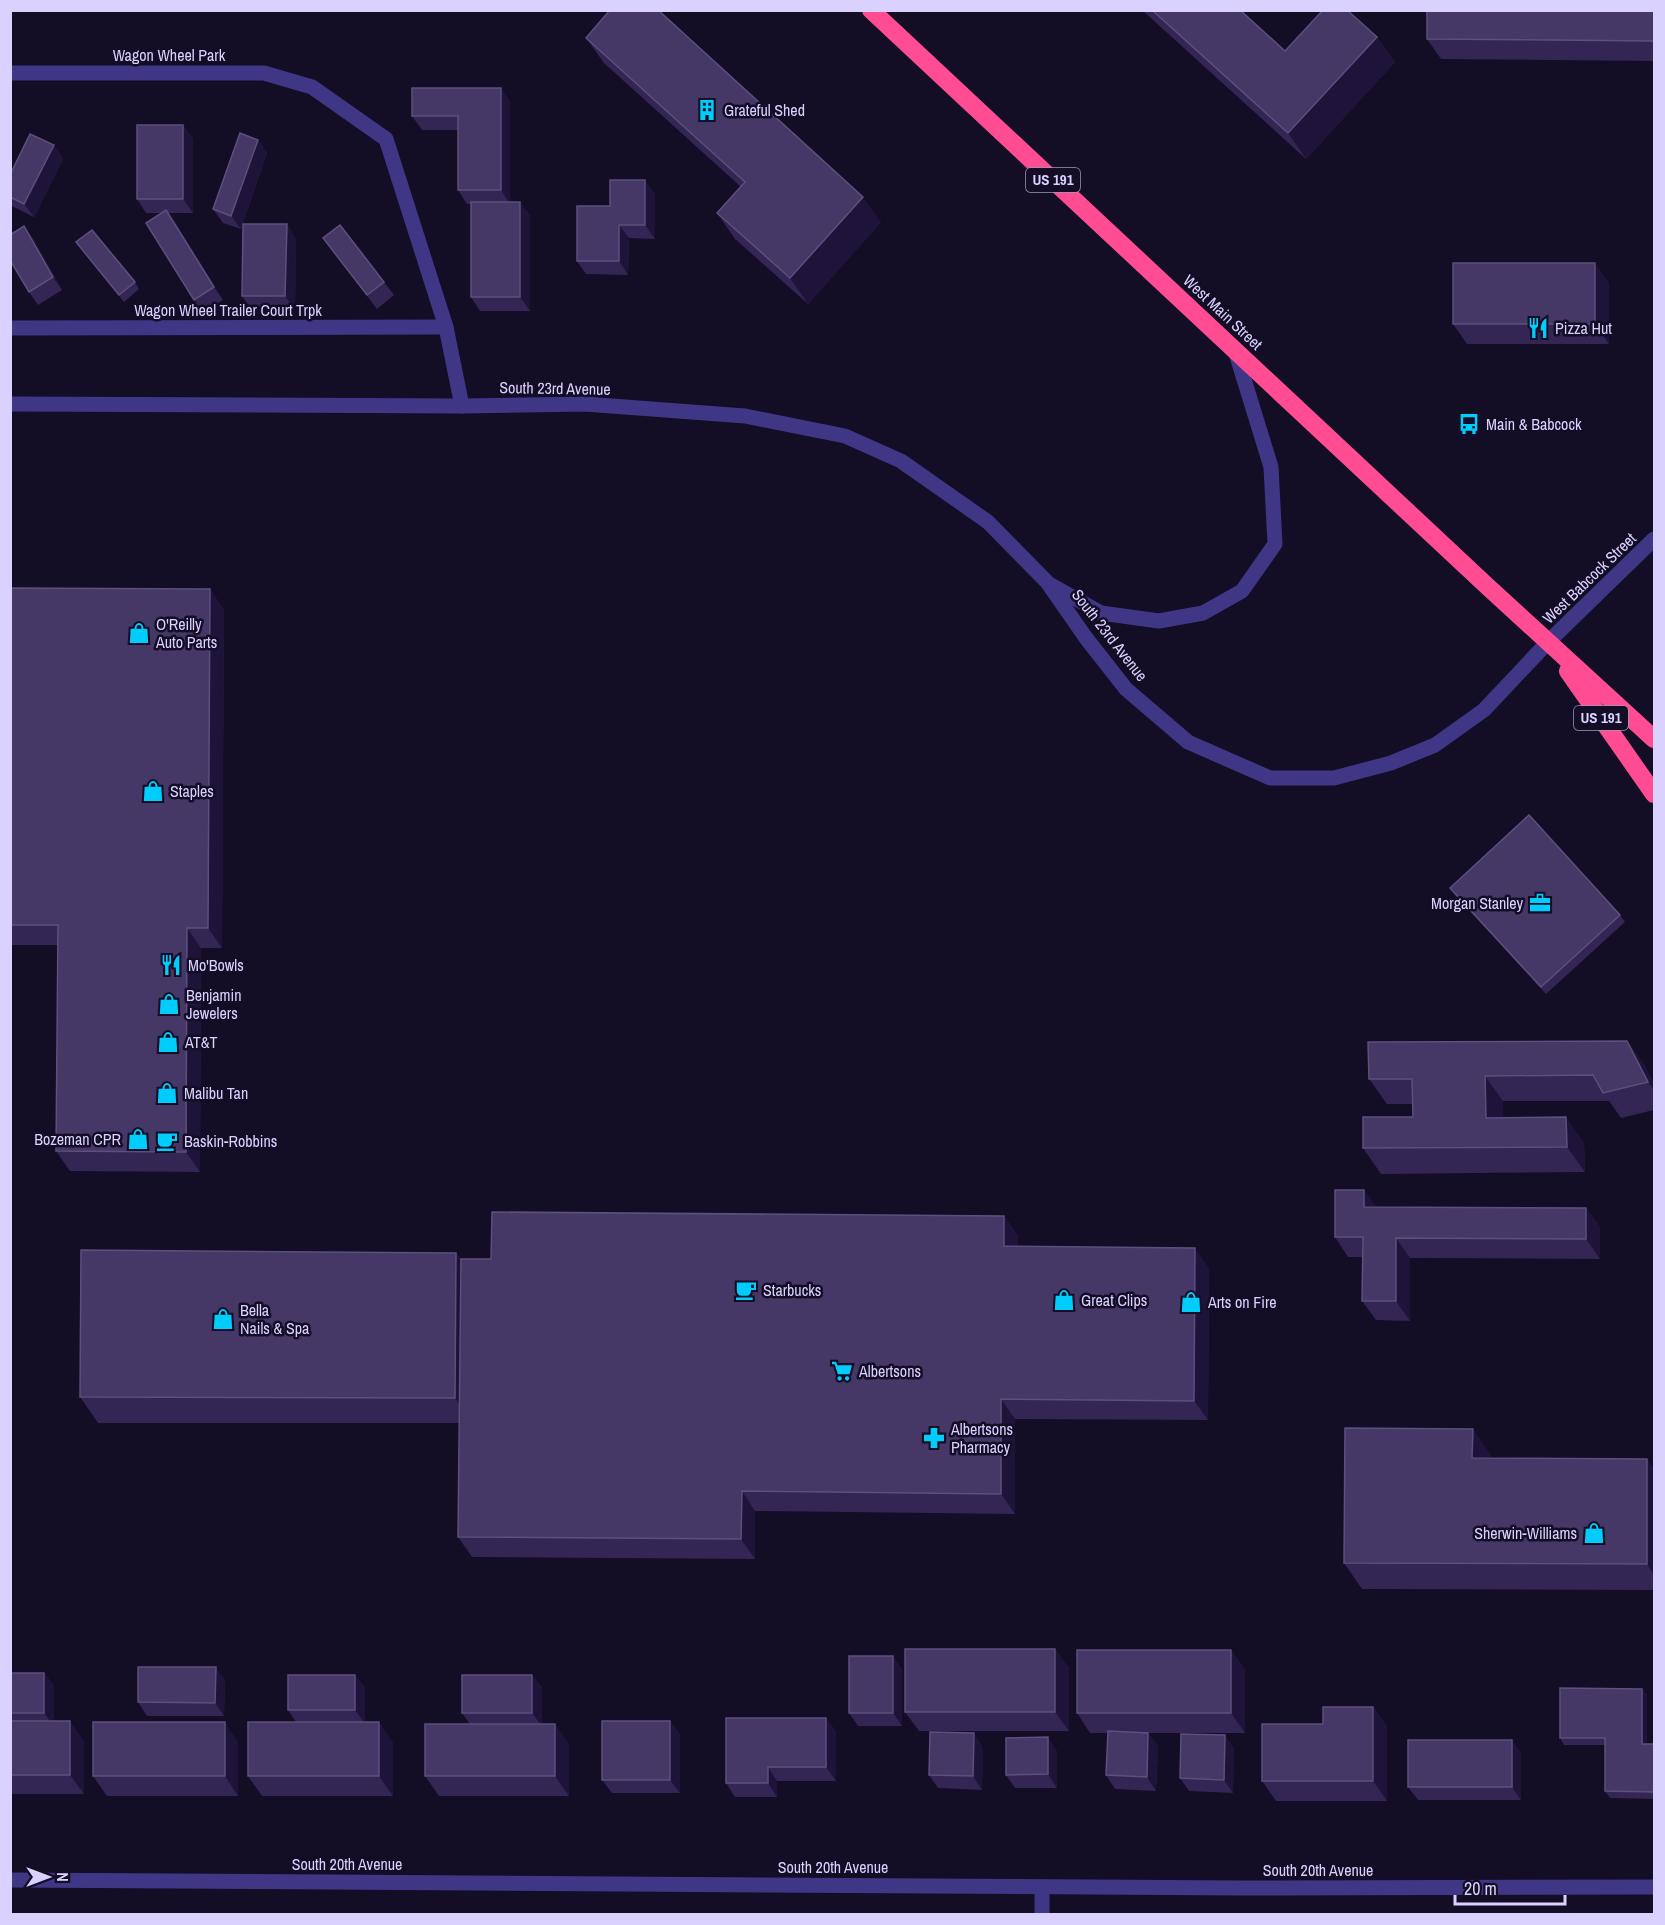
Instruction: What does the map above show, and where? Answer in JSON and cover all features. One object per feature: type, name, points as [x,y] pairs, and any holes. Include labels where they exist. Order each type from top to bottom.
[{"type":"highway","name":"West Main Street","points":[[872,10],[1654,739]]},
{"type":"highway","name":"West Main Street","points":[[1548,642],[1654,794]]},
{"type":"street","name":"Wagon Wheel Park","points":[[10,73],[264,73],[312,87],[386,140],[446,327]]},
{"type":"street","name":"Wagon Wheel Trailer Court Trpk","points":[[10,328],[446,327]]},
{"type":"street","points":[[446,327],[462,406]]},
{"type":"street","name":"South 23rd Avenue","points":[[1047,582],[1101,613],[1159,621],[1203,613],[1242,591],[1275,544],[1271,467],[1236,350]]},
{"type":"street","name":"South 23rd Avenue","points":[[10,404],[462,406],[585,404],[744,416],[845,436],[901,461],[988,522],[1047,582],[1086,638],[1126,689],[1188,742],[1270,778],[1334,778],[1391,763],[1435,745],[1484,710],[1548,642]]},
{"type":"street","name":"West Babcock Street","points":[[1548,642],[1654,539]]},
{"type":"street","name":"South 20th Avenue","points":[[10,1880],[1042,1887],[1654,1887]]},
{"type":"street","points":[[1042,1887],[1042,1914]]},
{"type":"building","points":[[610,10],[658,10],[863,197],[790,278],[717,213],[745,182],[586,38]]},
{"type":"building","points":[[1152,10],[1240,10],[1285,51],[1323,10],[1347,10],[1377,37],[1288,133]]},
{"type":"building","points":[[1427,10],[1654,10],[1654,41],[1427,39]]},
{"type":"building","points":[[412,88],[501,88],[501,190],[458,190],[458,116],[412,116]]},
{"type":"building","points":[[137,125],[183,125],[183,199],[137,199]]},
{"type":"building","points":[[240,133],[258,140],[231,216],[213,209]]},
{"type":"building","points":[[30,134],[54,145],[24,204],[10,197],[10,175]]},
{"type":"building","points":[[610,180],[645,180],[645,225],[619,225],[619,261],[577,261],[577,206],[610,206]]},
{"type":"building","points":[[471,202],[520,202],[520,297],[471,297]]},
{"type":"building","points":[[166,210],[214,287],[194,300],[146,223]]},
{"type":"building","points":[[243,224],[287,224],[285,296],[242,296]]},
{"type":"building","points":[[340,225],[384,282],[367,295],[323,238]]},
{"type":"building","points":[[24,226],[53,277],[29,292],[10,260],[10,235]]},
{"type":"building","points":[[92,230],[135,282],[119,295],[76,242]]},
{"type":"building","name":"Pizza Hut","points":[[1453,263],[1595,263],[1595,324],[1453,324]]},
{"type":"building","points":[[10,588],[210,589],[208,928],[187,928],[186,1152],[56,1151],[58,925],[10,925]]},
{"type":"building","points":[[1529,815],[1620,915],[1541,987],[1450,888]]},
{"type":"building","points":[[1627,1041],[1648,1082],[1603,1093],[1593,1075],[1485,1076],[1486,1118],[1566,1117],[1567,1147],[1363,1148],[1363,1117],[1413,1117],[1412,1079],[1369,1079],[1368,1042]]},
{"type":"building","points":[[1335,1190],[1364,1190],[1364,1207],[1586,1208],[1586,1239],[1396,1238],[1396,1301],[1362,1301],[1363,1237],[1335,1237]]},
{"type":"building","points":[[492,1212],[1004,1216],[1004,1246],[1195,1248],[1194,1401],[1001,1399],[1001,1494],[742,1491],[741,1539],[458,1537],[461,1259],[491,1259]]},
{"type":"building","points":[[81,1250],[456,1253],[455,1398],[80,1397]]},
{"type":"building","points":[[1345,1428],[1473,1429],[1472,1458],[1647,1459],[1647,1564],[1344,1563]]},
{"type":"building","points":[[905,1649],[1055,1649],[1055,1712],[905,1712]]},
{"type":"building","points":[[1077,1650],[1231,1650],[1231,1713],[1077,1713]]},
{"type":"building","points":[[849,1656],[893,1656],[893,1713],[849,1713]]},
{"type":"building","points":[[138,1667],[216,1667],[215,1703],[138,1702]]},
{"type":"building","points":[[10,1673],[44,1673],[44,1713],[10,1713]]},
{"type":"building","points":[[288,1675],[355,1675],[355,1710],[288,1710]]},
{"type":"building","points":[[462,1675],[532,1675],[532,1713],[462,1713]]},
{"type":"building","points":[[1560,1688],[1642,1689],[1642,1744],[1654,1744],[1654,1792],[1605,1791],[1605,1738],[1560,1738]]},
{"type":"building","points":[[1323,1707],[1373,1707],[1373,1781],[1262,1781],[1262,1724],[1323,1724]]},
{"type":"building","points":[[726,1718],[826,1718],[826,1767],[768,1767],[768,1783],[726,1783]]},
{"type":"building","points":[[10,1721],[70,1721],[70,1775],[10,1775]]},
{"type":"building","points":[[602,1721],[670,1721],[670,1780],[602,1780]]},
{"type":"building","points":[[93,1722],[225,1722],[225,1776],[93,1776]]},
{"type":"building","points":[[248,1722],[379,1722],[379,1776],[248,1776]]},
{"type":"building","points":[[425,1724],[555,1724],[555,1776],[425,1776]]},
{"type":"building","points":[[1108,1731],[1148,1733],[1147,1777],[1106,1775]]},
{"type":"building","points":[[930,1732],[974,1733],[973,1776],[929,1775]]},
{"type":"building","points":[[1181,1734],[1225,1735],[1224,1780],[1180,1778]]},
{"type":"building","points":[[1048,1737],[1048,1774],[1006,1775],[1006,1738]]},
{"type":"building","points":[[1408,1740],[1512,1740],[1512,1787],[1408,1787]]},
{"type":"place","name":"Grateful Shed","points":[[707,110]]},
{"type":"place","name":"Pizza Hut","points":[[1538,328]]},
{"type":"place","name":"Main & Babcock","points":[[1469,424]]},
{"type":"place","name":"O'Reilly Auto Parts","points":[[139,633]]},
{"type":"place","name":"Staples","points":[[153,791]]},
{"type":"place","name":"Morgan Stanley","points":[[1540,903]]},
{"type":"place","name":"Mo'Bowls","points":[[171,965]]},
{"type":"place","name":"Benjamin Jewelers","points":[[169,1004]]},
{"type":"place","name":"AT&T","points":[[168,1042]]},
{"type":"place","name":"Malibu Tan","points":[[167,1093]]},
{"type":"place","name":"Bozeman CPR","points":[[138,1139]]},
{"type":"place","name":"Baskin-Robbins","points":[[167,1141]]},
{"type":"place","name":"Starbucks","points":[[746,1290]]},
{"type":"place","name":"Great Clips","points":[[1064,1300]]},
{"type":"place","name":"Arts on Fire","points":[[1191,1302]]},
{"type":"place","name":"Bella Nails & Spa","points":[[223,1319]]},
{"type":"place","name":"Albertsons","points":[[842,1371]]},
{"type":"place","name":"Albertsons Pharmacy","points":[[934,1438]]},
{"type":"place","name":"Sherwin-Williams","points":[[1594,1533]]}]
